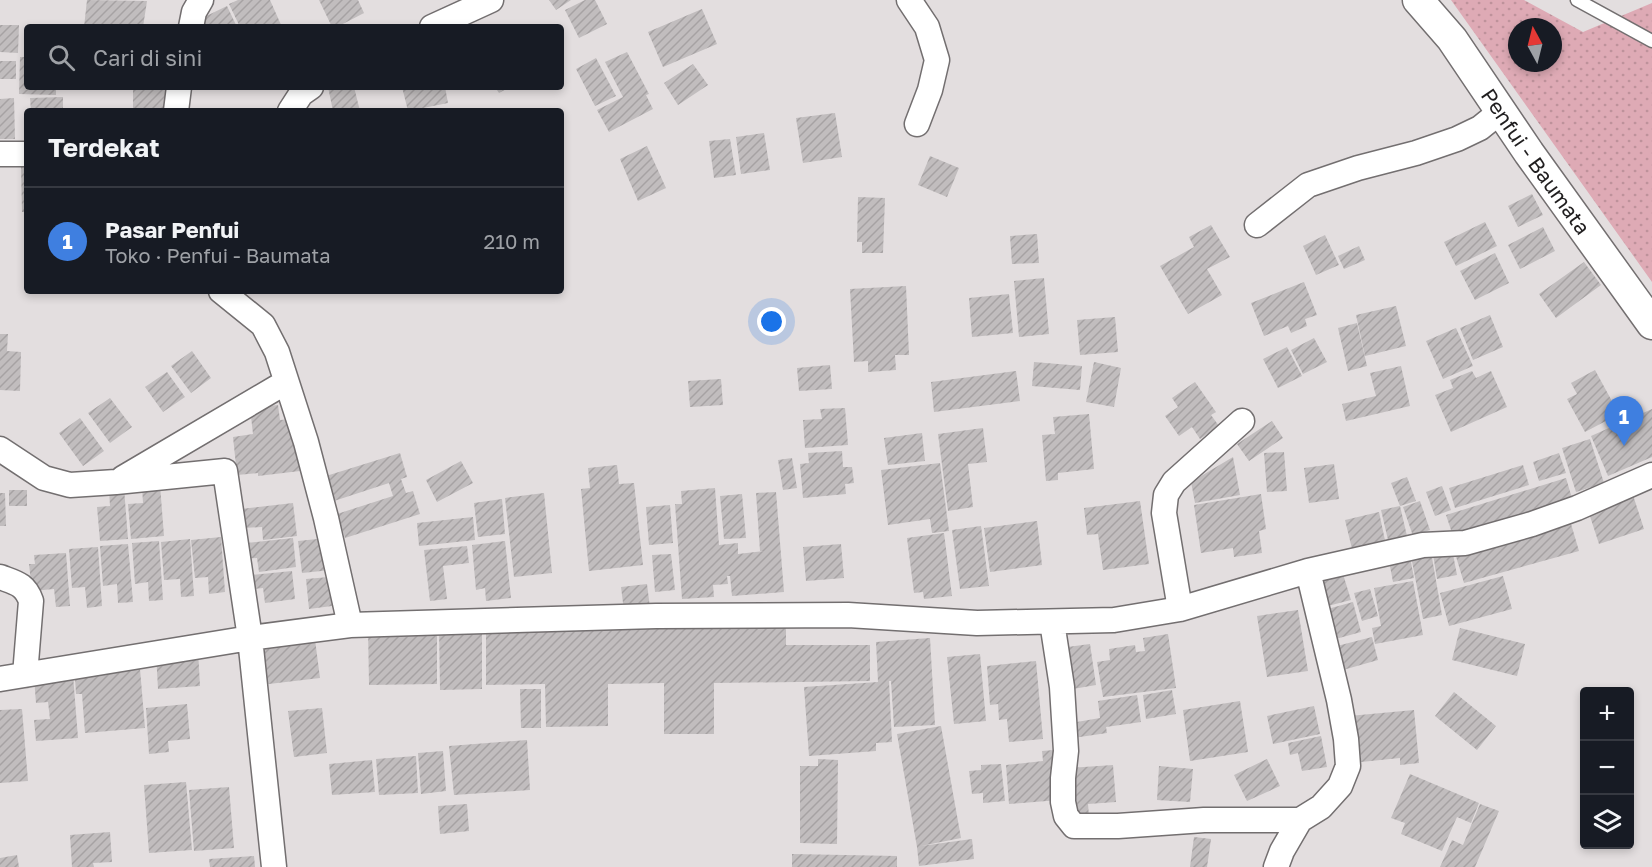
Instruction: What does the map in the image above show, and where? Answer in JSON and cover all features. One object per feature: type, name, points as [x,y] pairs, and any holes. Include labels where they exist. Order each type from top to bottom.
[{"type":"street","points":[[192,24],[194,12],[201,0]]},
{"type":"street","points":[[439,24],[491,0]]},
{"type":"street","points":[[909,0],[927,27],[937,60],[930,90],[917,124]]},
{"type":"street","name":"Penfui - Baumata","points":[[1418,0],[1452,39],[1529,153],[1652,324]]},
{"type":"street","points":[[176,108],[179,90]]},
{"type":"street","points":[[292,108],[307,90]]},
{"type":"street","points":[[1257,225],[1308,185],[1457,139],[1480,128],[1501,111]]},
{"type":"street","points":[[0,154],[24,154]]},
{"type":"street","points":[[225,294],[263,326],[277,352],[324,507],[350,625]]},
{"type":"street","points":[[116,482],[281,385],[285,379]]},
{"type":"street","points":[[1180,609],[1164,513],[1166,495],[1174,482],[1242,421]]},
{"type":"street","points":[[0,449],[44,478],[70,485],[225,471],[250,638],[274,867]]},
{"type":"street","points":[[0,679],[250,638],[350,625],[656,616],[848,615],[977,623],[1114,620],[1180,609],[1308,571],[1423,545],[1465,543],[1577,508],[1652,475]]},
{"type":"street","points":[[1276,867],[1282,851],[1300,820],[1321,807],[1340,786],[1348,766],[1339,700],[1308,571]]},
{"type":"street","points":[[0,577],[21,585],[28,592],[31,601],[25,675]]},
{"type":"street","points":[[1052,622],[1062,687],[1066,740],[1063,802],[1066,816],[1074,826],[1118,826],[1204,819],[1300,820]]},
{"type":"lane","points":[[1577,0],[1652,41]]},
{"type":"shaded area","points":[[1451,0],[1524,0],[1557,18],[1508,18],[1508,72],[1562,72],[1562,21],[1583,32],[1652,3],[1652,282]]},
{"type":"building","points":[[87,0],[147,1],[143,24],[84,24]]},
{"type":"building","points":[[238,0],[270,0],[281,24],[239,24],[229,4]]},
{"type":"building","points":[[319,0],[358,0],[364,13],[343,24],[331,24]]},
{"type":"building","points":[[549,0],[571,0],[556,10]]},
{"type":"building","points":[[585,0],[595,0],[607,24],[579,38],[565,10]]},
{"type":"building","points":[[227,6],[236,24],[200,24],[198,20]]},
{"type":"building","points":[[702,9],[717,44],[663,67],[648,32]]},
{"type":"building","points":[[0,25],[19,25],[18,53],[0,52]]},
{"type":"building","points":[[627,52],[649,94],[646,95],[653,109],[609,132],[597,110],[623,97],[605,62]]},
{"type":"building","points":[[20,57],[24,57],[24,90],[56,90],[56,95],[19,94]]},
{"type":"building","points":[[596,58],[616,96],[595,106],[576,69]]},
{"type":"building","points":[[0,61],[16,61],[16,79],[0,79]]},
{"type":"building","points":[[693,64],[708,85],[678,105],[664,83]]},
{"type":"building","points":[[133,90],[169,90],[169,108],[133,108]]},
{"type":"building","points":[[329,90],[355,90],[359,108],[332,108]]},
{"type":"building","points":[[403,90],[446,90],[448,103],[423,108],[407,108]]},
{"type":"building","points":[[63,97],[63,108],[31,108],[30,98]]},
{"type":"building","points":[[14,98],[15,139],[0,139],[0,99]]},
{"type":"building","points":[[835,113],[842,157],[803,163],[796,118]]},
{"type":"building","points":[[764,133],[770,170],[741,174],[736,137]]},
{"type":"building","points":[[730,139],[736,175],[714,178],[709,141]]},
{"type":"building","points":[[647,146],[666,188],[638,201],[620,159]]},
{"type":"building","points":[[930,156],[959,168],[947,197],[918,185]]},
{"type":"building","points":[[21,167],[24,167],[24,212],[22,212]]},
{"type":"building","points":[[1532,194],[1543,215],[1518,227],[1508,206]]},
{"type":"building","points":[[858,197],[885,198],[883,253],[862,253],[862,242],[857,242]]},
{"type":"building","points":[[1485,222],[1497,246],[1456,266],[1444,242]]},
{"type":"building","points":[[1211,225],[1230,257],[1207,269],[1222,295],[1188,314],[1160,266],[1194,247],[1189,237]]},
{"type":"building","points":[[1543,227],[1555,251],[1520,269],[1508,245]]},
{"type":"building","points":[[1037,234],[1039,263],[1012,264],[1010,236]]},
{"type":"building","points":[[1325,235],[1339,265],[1316,275],[1303,246]]},
{"type":"building","points":[[1359,246],[1365,260],[1344,269],[1338,256]]},
{"type":"building","points":[[1495,253],[1509,283],[1475,300],[1460,271]]},
{"type":"building","points":[[1584,262],[1601,285],[1556,318],[1539,294]]},
{"type":"building","points":[[1044,278],[1049,334],[1019,337],[1014,281]]},
{"type":"building","points":[[1304,282],[1317,315],[1305,319],[1307,326],[1291,333],[1288,326],[1264,336],[1251,303]]},
{"type":"building","points":[[906,286],[909,355],[895,355],[896,370],[868,372],[868,361],[854,362],[850,289]]},
{"type":"building","points":[[1009,294],[1013,333],[972,337],[969,298]]},
{"type":"building","points":[[1396,306],[1406,346],[1365,356],[1356,315]]},
{"type":"building","points":[[1490,315],[1503,347],[1473,360],[1460,328]]},
{"type":"building","points":[[1115,317],[1118,352],[1080,355],[1077,320]]},
{"type":"building","points":[[1357,323],[1367,366],[1348,371],[1338,328]]},
{"type":"building","points":[[1456,328],[1473,366],[1443,379],[1426,341]]},
{"type":"building","points":[[0,334],[8,334],[7,351],[21,352],[20,391],[0,390]]},
{"type":"building","points":[[1314,338],[1327,362],[1303,374],[1291,350]]},
{"type":"building","points":[[1287,347],[1302,376],[1278,388],[1263,359]]},
{"type":"building","points":[[192,351],[211,378],[191,393],[171,366]]},
{"type":"building","points":[[1034,362],[1082,366],[1080,390],[1032,386]]},
{"type":"building","points":[[1094,362],[1121,368],[1114,407],[1086,402]]},
{"type":"building","points":[[830,365],[832,389],[799,391],[797,368]]},
{"type":"building","points":[[1401,366],[1410,406],[1346,421],[1342,404],[1376,396],[1370,373]]},
{"type":"building","points":[[1595,370],[1619,414],[1585,432],[1567,399],[1577,394],[1571,383]]},
{"type":"building","points":[[1016,371],[1020,401],[934,412],[931,382]]},
{"type":"building","points":[[1472,371],[1476,378],[1491,371],[1507,407],[1451,432],[1435,395],[1453,388],[1450,380]]},
{"type":"building","points":[[167,372],[185,397],[163,412],[145,387]]},
{"type":"building","points":[[721,379],[723,405],[690,407],[688,381]]},
{"type":"building","points":[[1195,382],[1216,412],[1211,415],[1219,426],[1200,439],[1192,427],[1179,436],[1165,416],[1178,407],[1172,398]]},
{"type":"building","points":[[110,398],[132,427],[110,443],[88,413]]},
{"type":"building","points":[[278,405],[280,420],[294,419],[300,471],[258,476],[258,473],[237,475],[233,437],[253,434],[250,408]]},
{"type":"building","points":[[845,408],[848,445],[805,448],[803,420],[822,419],[820,409]]},
{"type":"building","points":[[1652,409],[1652,457],[1608,476],[1591,436]]},
{"type":"building","points":[[1089,414],[1094,469],[1058,473],[1058,480],[1046,481],[1042,435],[1055,434],[1053,417]]},
{"type":"building","points":[[80,418],[104,451],[83,466],[59,433]]},
{"type":"building","points":[[1272,421],[1283,438],[1249,461],[1237,444]]},
{"type":"building","points":[[983,428],[987,462],[968,464],[973,507],[948,511],[938,434]]},
{"type":"building","points":[[922,433],[925,461],[888,465],[884,438]]},
{"type":"building","points":[[1590,439],[1604,483],[1576,492],[1562,448]]},
{"type":"building","points":[[842,451],[843,467],[852,467],[854,483],[845,484],[846,494],[803,498],[800,464],[809,463],[808,453]]},
{"type":"building","points":[[1284,452],[1287,491],[1267,492],[1264,453]]},
{"type":"building","points":[[400,453],[407,477],[401,479],[406,493],[413,491],[420,514],[345,538],[337,514],[393,496],[389,483],[334,501],[326,476]]},
{"type":"building","points":[[1559,453],[1566,473],[1539,481],[1533,462]]},
{"type":"building","points":[[1233,457],[1240,495],[1195,503],[1191,482]]},
{"type":"building","points":[[792,458],[797,488],[783,490],[778,460]]},
{"type":"building","points":[[461,461],[473,483],[437,502],[426,480]]},
{"type":"building","points":[[940,463],[949,531],[932,533],[930,519],[888,525],[881,470]]},
{"type":"building","points":[[1334,464],[1339,499],[1309,503],[1304,468]]},
{"type":"building","points":[[617,465],[619,484],[634,483],[643,565],[589,571],[581,489],[590,488],[588,468]]},
{"type":"building","points":[[1523,465],[1529,485],[1455,508],[1449,488]]},
{"type":"building","points":[[1407,477],[1416,501],[1400,506],[1391,483]]},
{"type":"building","points":[[1566,478],[1574,505],[1455,542],[1446,515]]},
{"type":"building","points":[[160,485],[164,536],[131,539],[128,504],[143,503],[142,487]]},
{"type":"building","points":[[1442,486],[1451,510],[1435,516],[1426,492]]},
{"type":"building","points":[[124,488],[128,539],[100,541],[97,507],[110,506],[109,490]]},
{"type":"building","points":[[715,488],[719,545],[738,543],[738,554],[764,551],[760,551],[756,493],[776,492],[784,592],[732,596],[730,576],[727,576],[728,584],[713,585],[714,597],[682,599],[675,504],[682,504],[681,491]]},
{"type":"building","points":[[9,490],[27,490],[27,506],[9,506]]},
{"type":"building","points":[[1632,492],[1644,529],[1599,544],[1587,507]]},
{"type":"building","points":[[0,493],[5,493],[6,526],[0,526]]},
{"type":"building","points":[[544,493],[552,573],[514,577],[505,498]]},
{"type":"building","points":[[742,494],[746,538],[724,539],[720,496]]},
{"type":"building","points":[[1261,494],[1266,529],[1259,531],[1262,553],[1234,557],[1233,548],[1201,553],[1194,505]]},
{"type":"building","points":[[502,499],[505,534],[478,537],[474,503]]},
{"type":"building","points":[[1140,501],[1149,564],[1103,570],[1098,534],[1087,535],[1084,508]]},
{"type":"building","points":[[1420,501],[1430,530],[1413,536],[1403,507]]},
{"type":"building","points":[[293,503],[297,536],[263,540],[262,527],[243,528],[241,509]]},
{"type":"building","points":[[670,505],[673,543],[649,545],[646,507]]},
{"type":"building","points":[[1400,506],[1407,536],[1388,540],[1381,510]]},
{"type":"building","points":[[1379,512],[1386,545],[1353,553],[1345,520]]},
{"type":"building","points":[[473,517],[475,540],[419,546],[417,523]]},
{"type":"building","points":[[1569,517],[1579,551],[1464,583],[1454,550]]},
{"type":"building","points":[[1037,521],[1042,565],[990,572],[984,528]]},
{"type":"building","points":[[981,526],[989,586],[960,589],[952,530]]},
{"type":"building","points":[[944,533],[952,596],[924,599],[923,592],[914,593],[907,538]]},
{"type":"building","points":[[221,537],[225,592],[209,594],[208,577],[195,578],[191,540]]},
{"type":"building","points":[[293,538],[296,567],[259,572],[257,558],[240,559],[238,544]]},
{"type":"building","points":[[327,538],[331,570],[302,573],[298,541]]},
{"type":"building","points":[[190,539],[194,596],[181,597],[180,579],[164,580],[161,542]]},
{"type":"building","points":[[159,541],[163,600],[149,601],[148,582],[135,584],[132,543]]},
{"type":"building","points":[[505,541],[511,598],[486,601],[485,588],[476,590],[472,545]]},
{"type":"building","points":[[128,544],[133,602],[118,603],[117,584],[103,586],[100,546]]},
{"type":"building","points":[[841,544],[844,578],[806,581],[803,547]]},
{"type":"building","points":[[1451,544],[1457,575],[1437,579],[1432,548]]},
{"type":"building","points":[[467,546],[469,563],[443,566],[447,599],[430,601],[424,550]]},
{"type":"building","points":[[98,547],[102,606],[87,608],[85,587],[72,588],[69,549]]},
{"type":"building","points":[[1431,552],[1442,615],[1423,619],[1411,556]]},
{"type":"building","points":[[66,553],[70,606],[56,607],[54,589],[32,591],[29,564],[35,564],[34,555]]},
{"type":"building","points":[[671,554],[675,590],[655,592],[652,555]]},
{"type":"building","points":[[1410,557],[1414,578],[1393,582],[1389,561]]},
{"type":"building","points":[[292,571],[295,599],[265,603],[263,588],[244,590],[242,576]]},
{"type":"building","points":[[1343,574],[1351,600],[1320,608],[1313,582]]},
{"type":"building","points":[[1503,576],[1512,609],[1449,626],[1440,593]]},
{"type":"building","points":[[329,577],[332,606],[309,609],[306,579]]},
{"type":"building","points":[[1413,581],[1423,635],[1375,644],[1372,628],[1381,626],[1374,588]]},
{"type":"building","points":[[647,584],[650,608],[624,611],[621,587]]},
{"type":"building","points":[[1370,589],[1378,616],[1362,621],[1354,593]]},
{"type":"building","points":[[1353,602],[1361,632],[1332,640],[1324,610]]},
{"type":"building","points":[[1298,610],[1308,671],[1267,677],[1257,616]]},
{"type":"building","points":[[786,622],[786,645],[870,645],[870,681],[714,683],[714,734],[664,734],[664,683],[608,684],[608,726],[546,727],[545,684],[486,685],[486,624]]},
{"type":"building","points":[[482,627],[482,689],[440,690],[439,628]]},
{"type":"building","points":[[368,628],[437,628],[437,684],[369,685]]},
{"type":"building","points":[[1460,628],[1525,644],[1517,676],[1452,660]]},
{"type":"building","points":[[314,632],[320,678],[251,686],[246,639]]},
{"type":"building","points":[[1168,634],[1176,688],[1103,697],[1097,662],[1110,660],[1109,649],[1135,645],[1136,652],[1145,651],[1143,638]]},
{"type":"building","points":[[1372,637],[1378,660],[1343,670],[1337,646]]},
{"type":"building","points":[[930,638],[935,725],[894,727],[891,681],[889,681],[892,742],[876,743],[876,751],[809,756],[804,687],[878,682],[876,642]]},
{"type":"building","points":[[1090,644],[1096,685],[1067,690],[1060,648]]},
{"type":"building","points":[[198,650],[200,686],[158,689],[156,653]]},
{"type":"building","points":[[980,654],[986,721],[954,724],[947,657]]},
{"type":"building","points":[[139,657],[145,728],[85,733],[82,694],[76,694],[74,662]]},
{"type":"building","points":[[1036,661],[1043,739],[1009,742],[1007,719],[999,720],[998,704],[990,705],[987,666]]},
{"type":"building","points":[[73,675],[78,738],[36,741],[34,720],[50,719],[48,702],[36,703],[34,678]]},
{"type":"building","points":[[520,689],[541,689],[541,728],[521,728]]},
{"type":"building","points":[[1172,690],[1176,714],[1146,719],[1143,695]]},
{"type":"building","points":[[1454,692],[1496,726],[1477,750],[1435,716]]},
{"type":"building","points":[[1137,695],[1141,722],[1106,727],[1107,733],[1073,738],[1071,723],[1100,718],[1098,701]]},
{"type":"building","points":[[1240,701],[1248,752],[1190,761],[1183,710]]},
{"type":"building","points":[[187,704],[190,739],[168,741],[169,752],[149,754],[146,708]]},
{"type":"building","points":[[1314,706],[1320,734],[1273,744],[1267,716]]},
{"type":"building","points":[[322,708],[327,753],[294,757],[288,711]]},
{"type":"building","points":[[22,709],[28,781],[0,783],[0,710]]},
{"type":"building","points":[[1414,710],[1419,763],[1400,765],[1400,758],[1361,762],[1359,740],[1351,741],[1349,716]]},
{"type":"building","points":[[941,726],[961,838],[921,846],[972,839],[974,859],[919,866],[897,734]]},
{"type":"building","points":[[1321,736],[1327,767],[1302,771],[1298,753],[1290,755],[1288,743]]},
{"type":"building","points":[[527,740],[530,790],[454,795],[449,746]]},
{"type":"building","points":[[1054,750],[1059,800],[1009,804],[1006,765],[1043,761],[1042,751]]},
{"type":"building","points":[[443,751],[446,791],[421,794],[418,753]]},
{"type":"building","points":[[416,756],[418,793],[379,795],[376,759]]},
{"type":"building","points":[[818,759],[838,760],[837,844],[800,843],[800,766],[818,766]]},
{"type":"building","points":[[1267,759],[1280,786],[1247,801],[1234,775]]},
{"type":"building","points":[[372,760],[375,792],[332,795],[329,764]]},
{"type":"building","points":[[1001,764],[1005,801],[983,803],[983,793],[972,794],[969,771],[981,770],[981,765]]},
{"type":"building","points":[[1113,765],[1116,802],[1088,804],[1089,816],[1072,817],[1069,768]]},
{"type":"building","points":[[1159,766],[1193,769],[1190,802],[1157,800]]},
{"type":"building","points":[[1410,774],[1479,803],[1471,823],[1457,817],[1442,851],[1401,834],[1405,823],[1391,818]]},
{"type":"building","points":[[186,782],[192,850],[149,853],[144,785]]},
{"type":"building","points":[[229,787],[234,848],[194,851],[189,790]]},
{"type":"building","points":[[467,804],[469,831],[440,834],[438,806]]},
{"type":"building","points":[[1480,804],[1499,811],[1475,867],[1440,867],[1452,840],[1463,845]]},
{"type":"building","points":[[110,832],[112,862],[93,863],[94,867],[72,867],[70,835]]},
{"type":"building","points":[[1194,837],[1211,839],[1207,867],[1190,867]]},
{"type":"building","points":[[792,854],[897,856],[897,867],[792,867]]},
{"type":"building","points":[[17,855],[19,867],[0,867],[0,858]]},
{"type":"building","points":[[254,856],[255,867],[210,867],[209,859]]},
{"type":"place","name":"Pasar Penfui","points":[[1624,446]]}]
